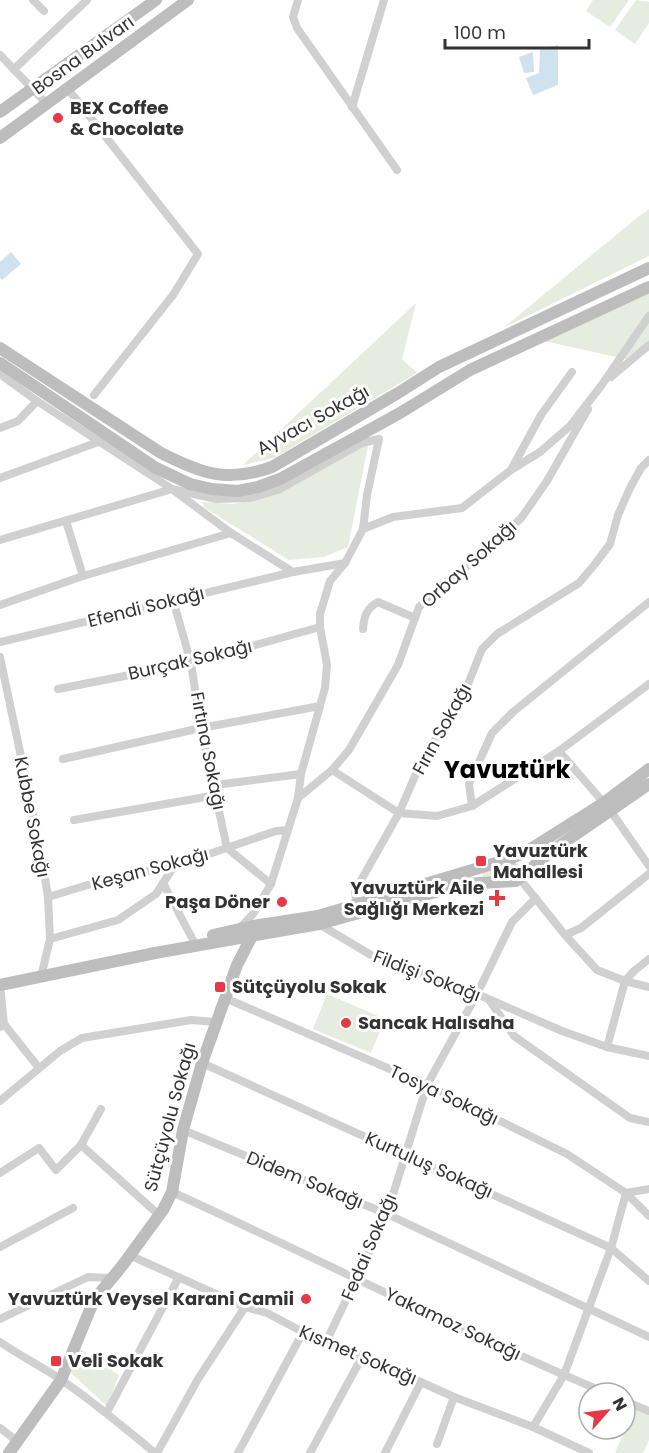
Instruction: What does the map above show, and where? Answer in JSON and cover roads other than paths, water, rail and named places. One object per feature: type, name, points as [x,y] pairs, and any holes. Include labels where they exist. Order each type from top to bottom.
[{"type":"main road","name":"Bosna Bulvarı","points":[[0,112],[156,0]]},
{"type":"main road","name":"Bosna Bulvarı","points":[[0,138],[188,0]]},
{"type":"main road","name":"Ayvacı Sokağı","points":[[0,348],[161,453],[188,467],[232,476],[251,474],[272,467],[439,367],[649,268]]},
{"type":"main road","points":[[0,363],[156,468],[190,484],[238,491],[280,479],[400,413],[470,370],[649,287]]},
{"type":"main road","points":[[0,985],[238,934],[253,925],[318,920],[465,884],[501,883],[520,879],[649,769]]},
{"type":"main road","points":[[357,910],[524,853],[649,784]]},
{"type":"main road","points":[[237,965],[253,925]]},
{"type":"main road","points":[[155,953],[193,940],[238,934]]},
{"type":"main road","points":[[237,965],[238,934]]},
{"type":"main road","name":"Sütçüyolu Sokağı","points":[[9,1453],[61,1380],[94,1300],[159,1215],[172,1192],[183,1130],[202,1063],[237,965]]},
{"type":"street","points":[[33,0],[44,11]]},
{"type":"street","points":[[14,69],[87,0]]},
{"type":"street","points":[[298,0],[293,17],[297,28],[397,171]]},
{"type":"street","points":[[352,107],[384,0]]},
{"type":"street","points":[[0,55],[47,104]]},
{"type":"street","points":[[68,89],[198,254],[173,296],[94,395]]},
{"type":"street","points":[[363,529],[393,517],[462,508],[511,470],[540,452],[570,426],[601,386],[649,316]]},
{"type":"street","points":[[601,386],[649,345]]},
{"type":"street","points":[[511,470],[541,415],[572,372]]},
{"type":"street","points":[[0,374],[37,401],[172,489],[231,533],[293,572],[345,563]]},
{"type":"street","name":"Orbay Sokağı","points":[[298,798],[332,770],[349,750],[398,665],[419,607],[492,547],[522,516],[547,481],[601,386]]},
{"type":"street","points":[[0,428],[18,421],[37,401]]},
{"type":"street","points":[[0,540],[172,489],[216,499],[250,498],[278,490],[362,443],[379,439],[367,495],[363,529],[345,563],[330,581],[320,614],[327,665],[325,688],[301,774],[298,798],[271,884],[253,925],[238,934]]},
{"type":"street","points":[[0,478],[101,441]]},
{"type":"street","name":"Fırın Sokağı","points":[[357,910],[356,891],[399,813],[415,776],[464,694],[482,649],[497,634],[579,583],[610,544],[618,515],[630,488],[641,468],[649,460]]},
{"type":"street","points":[[66,520],[83,576]]},
{"type":"street","points":[[0,605],[83,576],[231,533]]},
{"type":"street","name":"Efendi Sokağı","points":[[0,642],[293,572]]},
{"type":"street","name":"Fırtına Sokağı","points":[[173,600],[191,663],[201,728],[227,848]]},
{"type":"street","points":[[363,629],[364,616],[371,606],[378,602],[415,618]]},
{"type":"street","points":[[472,806],[469,784],[492,733],[513,712],[649,602]]},
{"type":"street","name":"Burçak Sokağı","points":[[58,689],[191,663],[320,627]]},
{"type":"street","name":"Kubbe Sokağı","points":[[0,657],[39,842],[48,897],[50,939],[41,977]]},
{"type":"street","points":[[332,770],[399,813],[437,816],[472,806],[560,751],[649,684]]},
{"type":"street","points":[[63,759],[201,728],[320,706]]},
{"type":"street","points":[[560,751],[606,807],[649,866]]},
{"type":"street","points":[[214,785],[301,774]]},
{"type":"street","points":[[74,820],[217,795]]},
{"type":"street","name":"Keşan Sokağı","points":[[48,897],[111,878],[174,866],[276,831],[287,830]]},
{"type":"street","points":[[227,848],[271,884]]},
{"type":"street","points":[[509,859],[520,879],[565,935],[597,970],[649,987]]},
{"type":"street","points":[[50,939],[118,920],[156,894],[174,866]]},
{"type":"street","points":[[565,935],[581,928],[649,874]]},
{"type":"street","points":[[163,883],[193,940]]},
{"type":"street","name":"Fedai Sokağı","points":[[327,1340],[387,1214],[427,1085],[477,994],[512,922],[536,898]]},
{"type":"street","name":"Fildişi Sokağı","points":[[318,920],[370,956],[489,1000],[514,1036],[630,1118],[649,1122]]},
{"type":"street","points":[[607,1047],[625,981],[649,959]]},
{"type":"street","points":[[0,985],[2,1026],[39,1068]]},
{"type":"street","name":"Tosya Sokağı","points":[[225,998],[427,1085],[567,1154],[627,1193],[649,1216]]},
{"type":"street","points":[[489,1000],[607,1047],[649,1056]]},
{"type":"street","points":[[0,1101],[60,1051],[81,1038],[191,1020],[215,1022]]},
{"type":"street","name":"Kurtuluş Sokağı","points":[[202,1063],[611,1248],[649,1281]]},
{"type":"street","points":[[0,1173],[39,1148],[56,1170],[81,1145],[101,1109]]},
{"type":"street","name":"Didem Sokağı","points":[[183,1130],[387,1214],[649,1336]]},
{"type":"street","points":[[81,1145],[159,1215]]},
{"type":"street","points":[[533,1427],[564,1375],[611,1248],[627,1193],[649,1189]]},
{"type":"street","name":"Yakamoz Sokağı","points":[[172,1192],[578,1381]]},
{"type":"street","points":[[0,1247],[73,1208]]},
{"type":"street","name":"Kısmet Sokağı","points":[[129,1255],[245,1307],[267,1313],[303,1332],[327,1340],[421,1383],[533,1427],[589,1453]]},
{"type":"street","points":[[0,1319],[88,1277],[111,1278]]},
{"type":"street","points":[[107,1412],[179,1277]]},
{"type":"street","points":[[0,1342],[107,1412],[156,1453],[198,1379],[245,1307]]},
{"type":"street","points":[[238,1453],[303,1332]]},
{"type":"street","points":[[310,1453],[362,1357]]},
{"type":"street","points":[[385,1453],[421,1383]]},
{"type":"street","points":[[437,1444],[454,1397]]},
{"type":"street","points":[[0,1428],[17,1441]]},
{"type":"water","points":[[558,45],[558,85],[533,95],[526,78],[539,73],[540,49]]},
{"type":"water","points":[[533,52],[534,72],[524,73],[519,57]]},
{"type":"water","points":[[11,252],[21,264],[2,280],[0,262]]},
{"type":"place","name":"BEX Coffee & Chocolate","points":[[58,118]]},
{"type":"place","name":"Yavuztürk Mahallesi","points":[[481,861]]},
{"type":"place","name":"Yavuztürk Aile Sağlığı Merkezi","points":[[497,898]]},
{"type":"place","name":"Paşa Döner","points":[[282,902]]},
{"type":"place","name":"Sütçüyolu Sokak","points":[[220,987]]},
{"type":"place","name":"Sancak Halısaha","points":[[346,1023]]},
{"type":"place","name":"Yavuztürk Veysel Karani Camii","points":[[306,1299]]},
{"type":"place","name":"Veli Sokak","points":[[56,1361]]},
{"type":"district","name":"Yavuztürk","points":[[507,770]]}]
